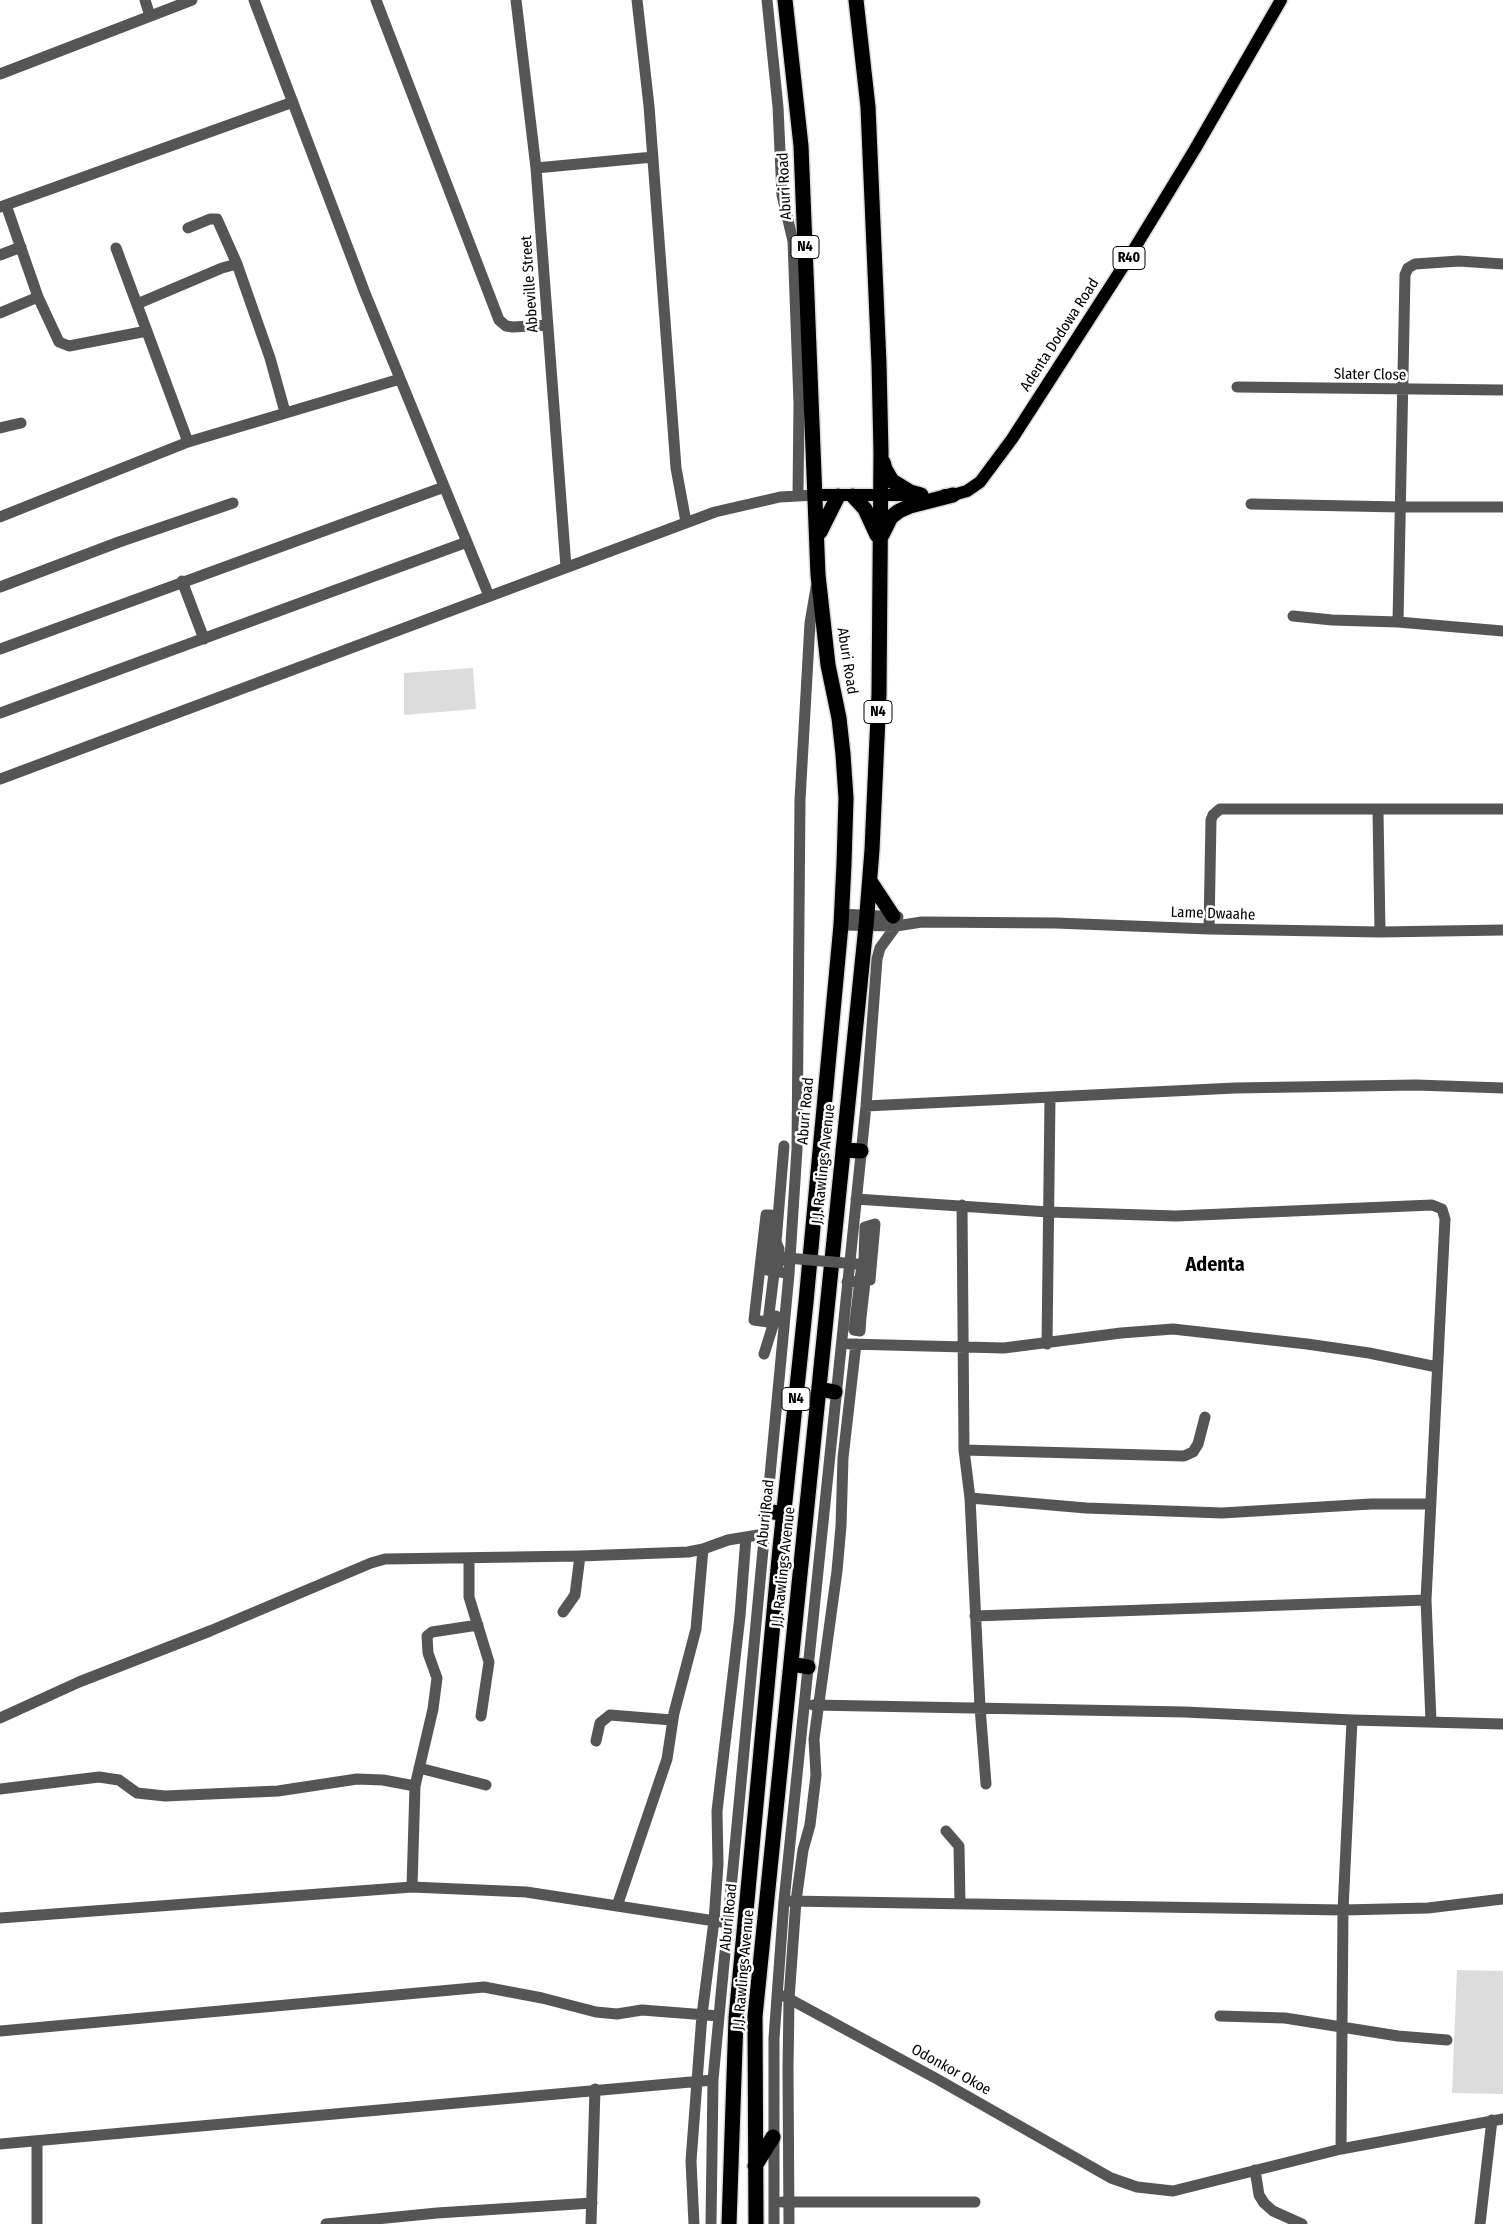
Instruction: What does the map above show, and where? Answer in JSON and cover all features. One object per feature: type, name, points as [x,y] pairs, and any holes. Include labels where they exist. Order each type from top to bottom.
[{"type":"highway","name":"Aburi Road","points":[[730,2224],[736,2018],[806,1302],[841,920],[846,798],[840,727],[828,665],[818,575],[801,146],[794,67],[785,0]]},
{"type":"highway","name":"N4","points":[[856,0],[868,107],[877,285],[881,452],[879,694],[870,881],[866,920]]},
{"type":"highway","points":[[881,452],[885,469],[892,481],[910,492],[921,495]]},
{"type":"highway","points":[[880,542],[891,517],[900,511],[910,506],[953,495]]},
{"type":"highway","points":[[817,543],[824,520],[846,496],[865,509],[880,542]]},
{"type":"highway","points":[[870,881],[894,921]]},
{"type":"highway","name":"J.J. Rawlings Avenue","points":[[756,2224],[756,2016],[866,920]]},
{"type":"highway","points":[[843,1150],[861,1151]]},
{"type":"highway","points":[[818,1389],[835,1392]]},
{"type":"highway","points":[[768,1511],[784,1514]]},
{"type":"highway","points":[[792,1664],[808,1667]]},
{"type":"highway","points":[[755,2166],[773,2137]]},
{"type":"main road","name":"Adenta Dodowa Road","points":[[816,495],[953,495],[967,491],[980,482],[1017,432],[1128,259],[1282,0]]},
{"type":"street","points":[[145,0],[150,16]]},
{"type":"street","points":[[0,74],[192,0]]},
{"type":"street","points":[[254,0],[365,293],[489,596]]},
{"type":"street","points":[[376,0],[499,320],[506,326],[513,327],[548,325]]},
{"type":"street","name":"Abbeville Street","points":[[516,0],[536,168],[566,567]]},
{"type":"street","points":[[637,0],[650,106],[676,468],[686,522]]},
{"type":"street","points":[[767,0],[778,107],[782,195],[793,241],[799,403],[798,496]]},
{"type":"street","points":[[147,331],[69,346],[59,342],[38,297],[21,247],[3,206],[293,102]]},
{"type":"street","points":[[536,168],[653,157]]},
{"type":"street","points":[[188,228],[210,219],[217,220],[237,264],[267,350],[285,412]]},
{"type":"street","points":[[0,255],[21,247]]},
{"type":"street","points":[[116,248],[188,442]]},
{"type":"street","points":[[1398,622],[1405,275],[1408,268],[1415,264],[1444,262],[1503,264]]},
{"type":"street","points":[[137,304],[222,268],[237,264]]},
{"type":"street","points":[[0,313],[38,297]]},
{"type":"street","points":[[0,517],[188,442],[400,379]]},
{"type":"street","name":"Slater Close","points":[[1237,387],[1402,391],[1503,390]]},
{"type":"street","points":[[0,428],[21,424]]},
{"type":"street","points":[[0,649],[444,487]]},
{"type":"street","points":[[0,778],[686,522],[715,512],[780,497],[816,495]]},
{"type":"street","points":[[0,587],[119,542],[233,503]]},
{"type":"street","points":[[1251,504],[1503,507]]},
{"type":"street","points":[[0,713],[467,542]]},
{"type":"street","points":[[711,2224],[713,2080],[764,1534],[768,1511],[784,1273],[797,1149],[800,800],[810,623],[818,575]]},
{"type":"street","points":[[182,581],[204,639]]},
{"type":"street","points":[[1293,616],[1503,631]]},
{"type":"street","points":[[1209,929],[1211,820],[1213,815],[1220,809],[1378,811],[1503,809]]},
{"type":"street","points":[[1378,811],[1380,932]]},
{"type":"street","name":"Lame Dwaahe","points":[[841,920],[1056,923],[1209,929],[1380,932],[1503,930]]},
{"type":"street","points":[[774,2224],[773,2137],[776,1992],[784,1900],[866,1106],[877,959],[880,948],[894,921]]},
{"type":"street","points":[[866,1106],[1235,1088],[1416,1085],[1503,1088]]},
{"type":"street","points":[[1047,1344],[1050,1098]]},
{"type":"street","points":[[764,1354],[771,1328],[776,1320],[784,1273],[776,1242],[784,1146]]},
{"type":"street","points":[[856,1199],[1048,1212],[1176,1216],[1432,1205],[1438,1207],[1444,1213],[1445,1219],[1426,1600],[1431,1721]]},
{"type":"street","points":[[962,1206],[964,1450],[970,1498],[980,1707],[986,1784]]},
{"type":"street","points":[[784,1273],[774,1271],[767,1270],[771,1215],[766,1215],[754,1320],[768,1322],[774,1275],[775,1266],[776,1256],[867,1265],[866,1274],[865,1283],[861,1317],[860,1331],[854,1330],[856,1310],[859,1291],[860,1281],[861,1272],[864,1259],[865,1227],[874,1224],[870,1280],[862,1281],[855,1281],[847,1282]]},
{"type":"street","points":[[840,1345],[1004,1348],[1047,1344],[1121,1333],[1173,1329],[1316,1345],[1437,1367]]},
{"type":"street","points":[[789,2224],[787,2128],[789,1999],[796,1901],[803,1850],[810,1825],[816,1775],[814,1739],[838,1562],[843,1458],[856,1344]]},
{"type":"street","points":[[964,1450],[1184,1456],[1193,1452],[1198,1444],[1205,1417]]},
{"type":"street","points":[[970,1498],[1086,1508],[1222,1513],[1391,1503],[1431,1504]]},
{"type":"street","points":[[0,1718],[79,1682],[210,1631],[371,1562],[392,1558],[672,1553],[703,1549],[728,1540],[764,1534]]},
{"type":"street","points":[[694,2224],[691,2162],[702,2015],[714,1921],[718,1864],[717,1811],[740,1616],[746,1537]]},
{"type":"street","points":[[617,1906],[667,1759],[672,1720],[696,1629],[703,1549]]},
{"type":"street","points":[[563,1612],[575,1595],[580,1556]]},
{"type":"street","points":[[469,1558],[469,1597],[489,1662],[481,1716]]},
{"type":"street","points":[[975,1616],[1426,1600]]},
{"type":"street","points":[[412,1887],[416,1786],[433,1709],[437,1678],[428,1653],[427,1636],[432,1632],[478,1625]]},
{"type":"street","points":[[804,1705],[1185,1712],[1352,1720],[1503,1724]]},
{"type":"street","points":[[596,1741],[600,1722],[610,1715],[672,1720]]},
{"type":"street","points":[[1341,2149],[1343,1910],[1352,1720]]},
{"type":"street","points":[[419,1768],[486,1785]]},
{"type":"street","points":[[0,1789],[99,1776],[119,1780],[136,1793],[165,1796],[278,1791],[357,1780],[383,1780],[416,1786]]},
{"type":"street","points":[[946,1831],[959,1846],[960,1903]]},
{"type":"street","points":[[0,1918],[412,1887],[526,1892],[728,1923]]},
{"type":"street","points":[[784,1900],[1343,1910],[1428,1908],[1503,1900]]},
{"type":"street","points":[[0,2031],[484,1987],[542,1998],[596,2012],[617,2014],[642,2010],[719,2016]]},
{"type":"street","name":"Odonkor Okoe","points":[[776,1992],[937,2079],[1110,2178],[1137,2188],[1173,2191],[1341,2149],[1497,2119]]},
{"type":"street","points":[[1220,2016],[1285,2018],[1398,2036],[1446,2040]]},
{"type":"street","points":[[0,2144],[594,2089],[713,2080]]},
{"type":"street","points":[[591,2224],[594,2089]]},
{"type":"street","points":[[1480,2224],[1497,2119]]},
{"type":"street","points":[[37,2141],[37,2224]]},
{"type":"street","points":[[1255,2170],[1259,2195],[1264,2203],[1273,2211],[1302,2224]]},
{"type":"street","points":[[773,2202],[975,2202]]},
{"type":"street","points":[[326,2224],[437,2213],[592,2203]]},
{"type":"shaded area","points":[[473,668],[476,709],[404,715],[404,673]]},
{"type":"shaded area","points":[[1457,1970],[1503,1971],[1503,2094],[1452,2093]]},
{"type":"district","name":"Adenta","points":[[1215,1265]]}]
